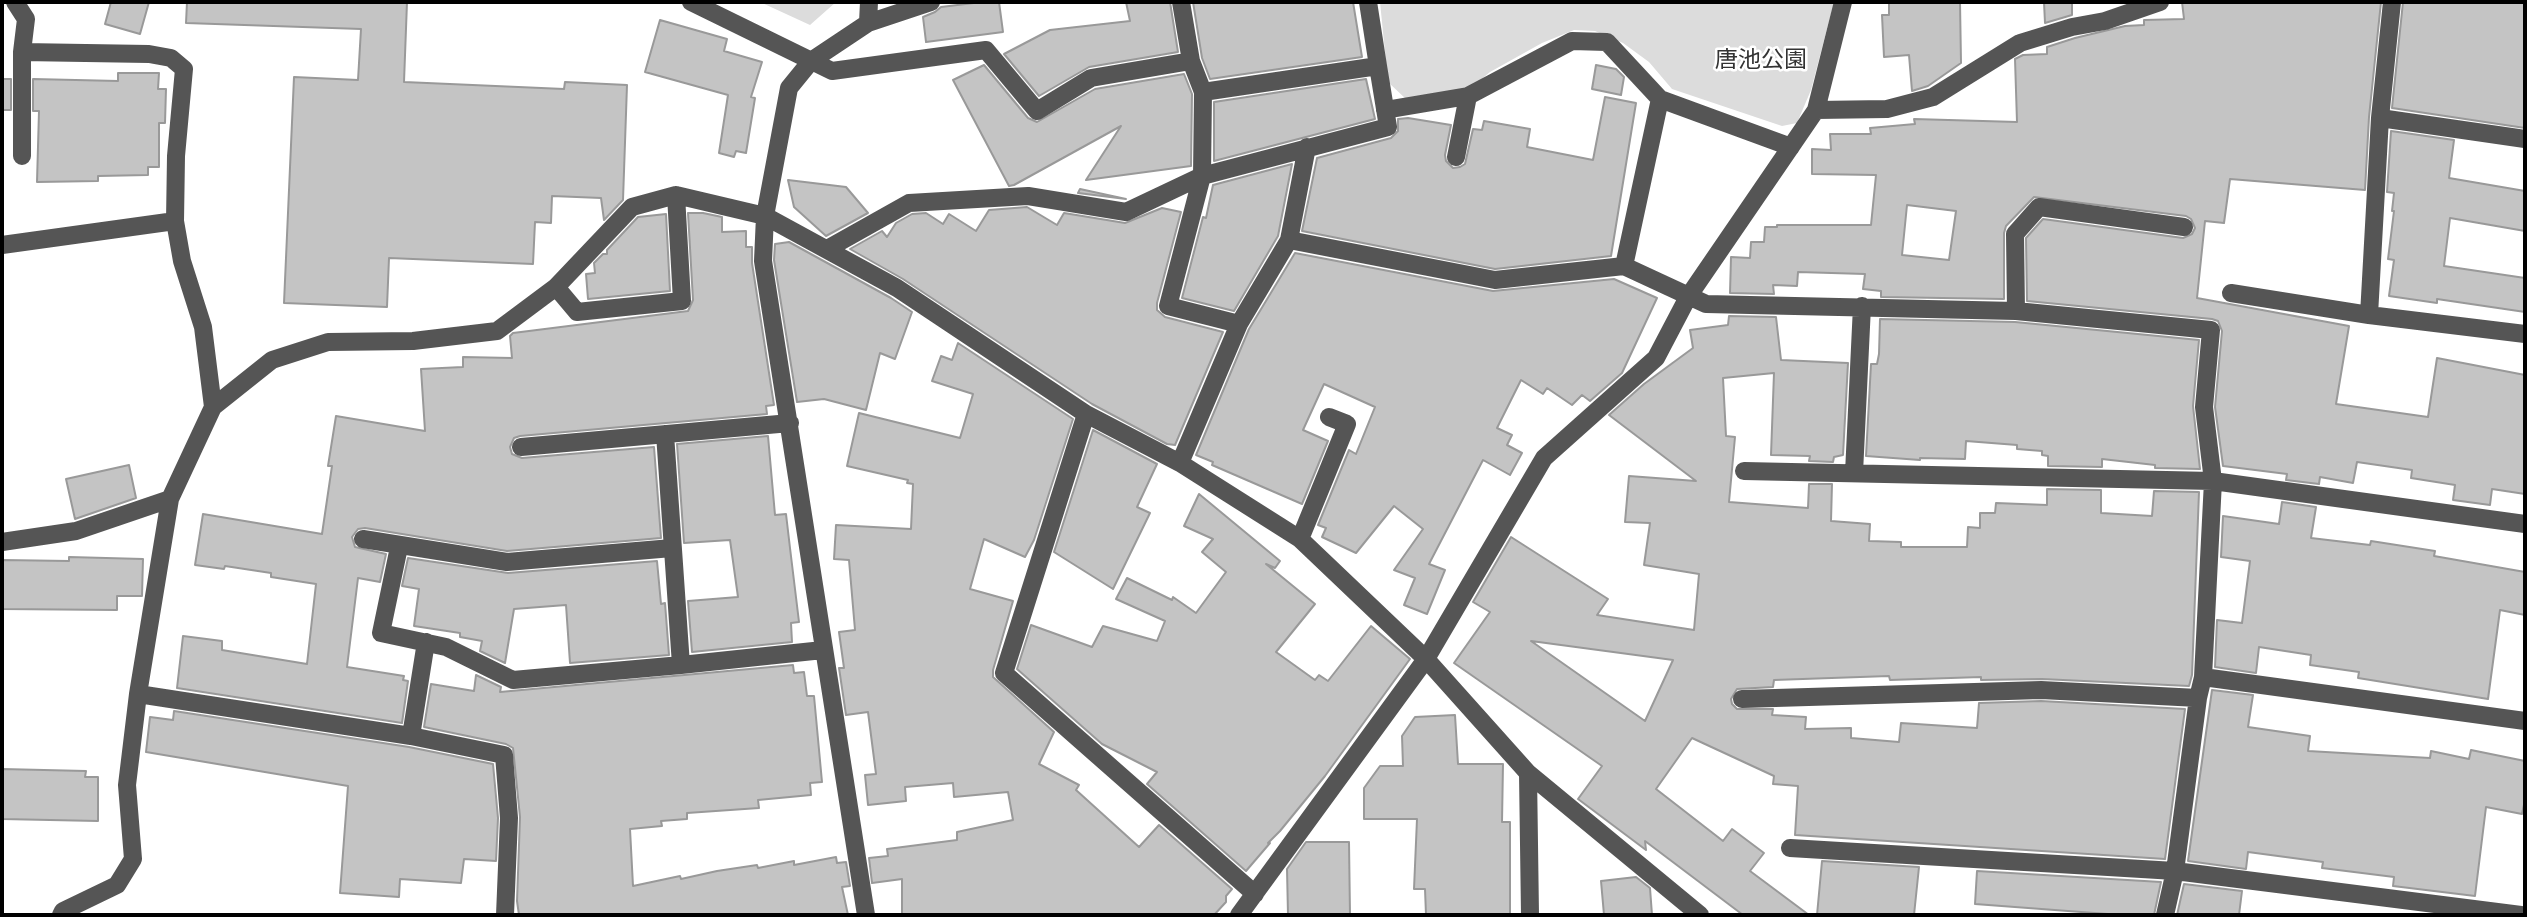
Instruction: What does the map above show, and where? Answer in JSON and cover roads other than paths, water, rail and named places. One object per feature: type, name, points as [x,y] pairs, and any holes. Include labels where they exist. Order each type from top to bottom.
[{"type":"street","points":[[15,2],[26,19],[22,52],[22,156]]},
{"type":"street","points":[[691,2],[832,71],[986,50],[1037,111],[1091,78],[1191,61]]},
{"type":"street","points":[[868,23],[869,2]]},
{"type":"street","points":[[866,915],[763,261],[765,216],[789,88],[811,61],[868,23],[931,2]]},
{"type":"street","points":[[1181,2],[1191,61],[1203,92],[1202,176],[1168,306],[1239,324]]},
{"type":"street","points":[[827,249],[909,203],[1028,196],[1126,212],[1202,176],[1388,127],[1368,2]]},
{"type":"street","points":[[1240,915],[1426,659],[1544,458],[1656,358],[1688,297],[1816,110],[1843,2]]},
{"type":"street","points":[[1816,110],[1887,109],[1933,97],[2020,43],[2072,27],[2105,21],[2160,2]]},
{"type":"street","points":[[2369,315],[2380,118],[2392,2]]},
{"type":"street","points":[[1385,110],[1468,96],[1572,41],[1607,42],[1660,99],[1791,148]]},
{"type":"street","points":[[22,52],[149,54],[171,58],[184,69],[176,156],[175,221],[182,261],[203,327],[213,407]]},
{"type":"street","points":[[1203,92],[1378,66]]},
{"type":"street","points":[[1455,157],[1468,96]]},
{"type":"street","points":[[1624,266],[1660,99]]},
{"type":"street","points":[[2380,118],[2525,139]]},
{"type":"street","points":[[1180,463],[1239,324],[1289,240],[1307,147]]},
{"type":"street","points":[[556,287],[577,312],[682,301],[676,195]]},
{"type":"street","points":[[61,915],[63,911],[117,885],[132,859],[127,785],[138,694],[170,499],[213,407],[272,360],[328,342],[413,341],[497,331],[556,287],[632,206],[676,195],[765,216],[827,249],[897,288],[1086,414],[1180,463],[1300,539],[1426,659],[1528,773],[1680,907],[1700,915]]},
{"type":"street","points":[[2016,311],[2015,234],[2039,207],[2184,228]]},
{"type":"street","points":[[2,245],[175,221]]},
{"type":"street","points":[[1289,240],[1495,280],[1624,266],[1706,304],[2016,311],[2211,330],[2204,407],[2213,481],[2203,677],[2175,871],[2165,915]]},
{"type":"street","points":[[2231,293],[2369,315],[2525,334]]},
{"type":"street","points":[[1853,473],[1861,306]]},
{"type":"street","points":[[1086,414],[1004,673],[1255,894]]},
{"type":"street","points":[[1300,539],[1347,424],[1329,417]]},
{"type":"street","points":[[521,447],[790,423]]},
{"type":"street","points":[[665,434],[681,665]]},
{"type":"street","points":[[1744,471],[2213,481],[2525,524]]},
{"type":"street","points":[[2,542],[76,531],[170,499]]},
{"type":"street","points":[[363,539],[399,547],[507,562],[672,548]]},
{"type":"street","points":[[399,547],[381,633],[446,647],[513,680],[823,650]]},
{"type":"street","points":[[411,736],[426,642]]},
{"type":"street","points":[[2203,677],[2525,721]]},
{"type":"street","points":[[1742,699],[2041,690],[2198,698]]},
{"type":"street","points":[[138,694],[411,736],[504,755],[509,818],[505,915]]},
{"type":"street","points":[[1528,773],[1530,915]]},
{"type":"street","points":[[1790,848],[2175,871],[2521,915]]},
{"type":"park label","name":"唐池公園","points":[[1761,60]]}]
